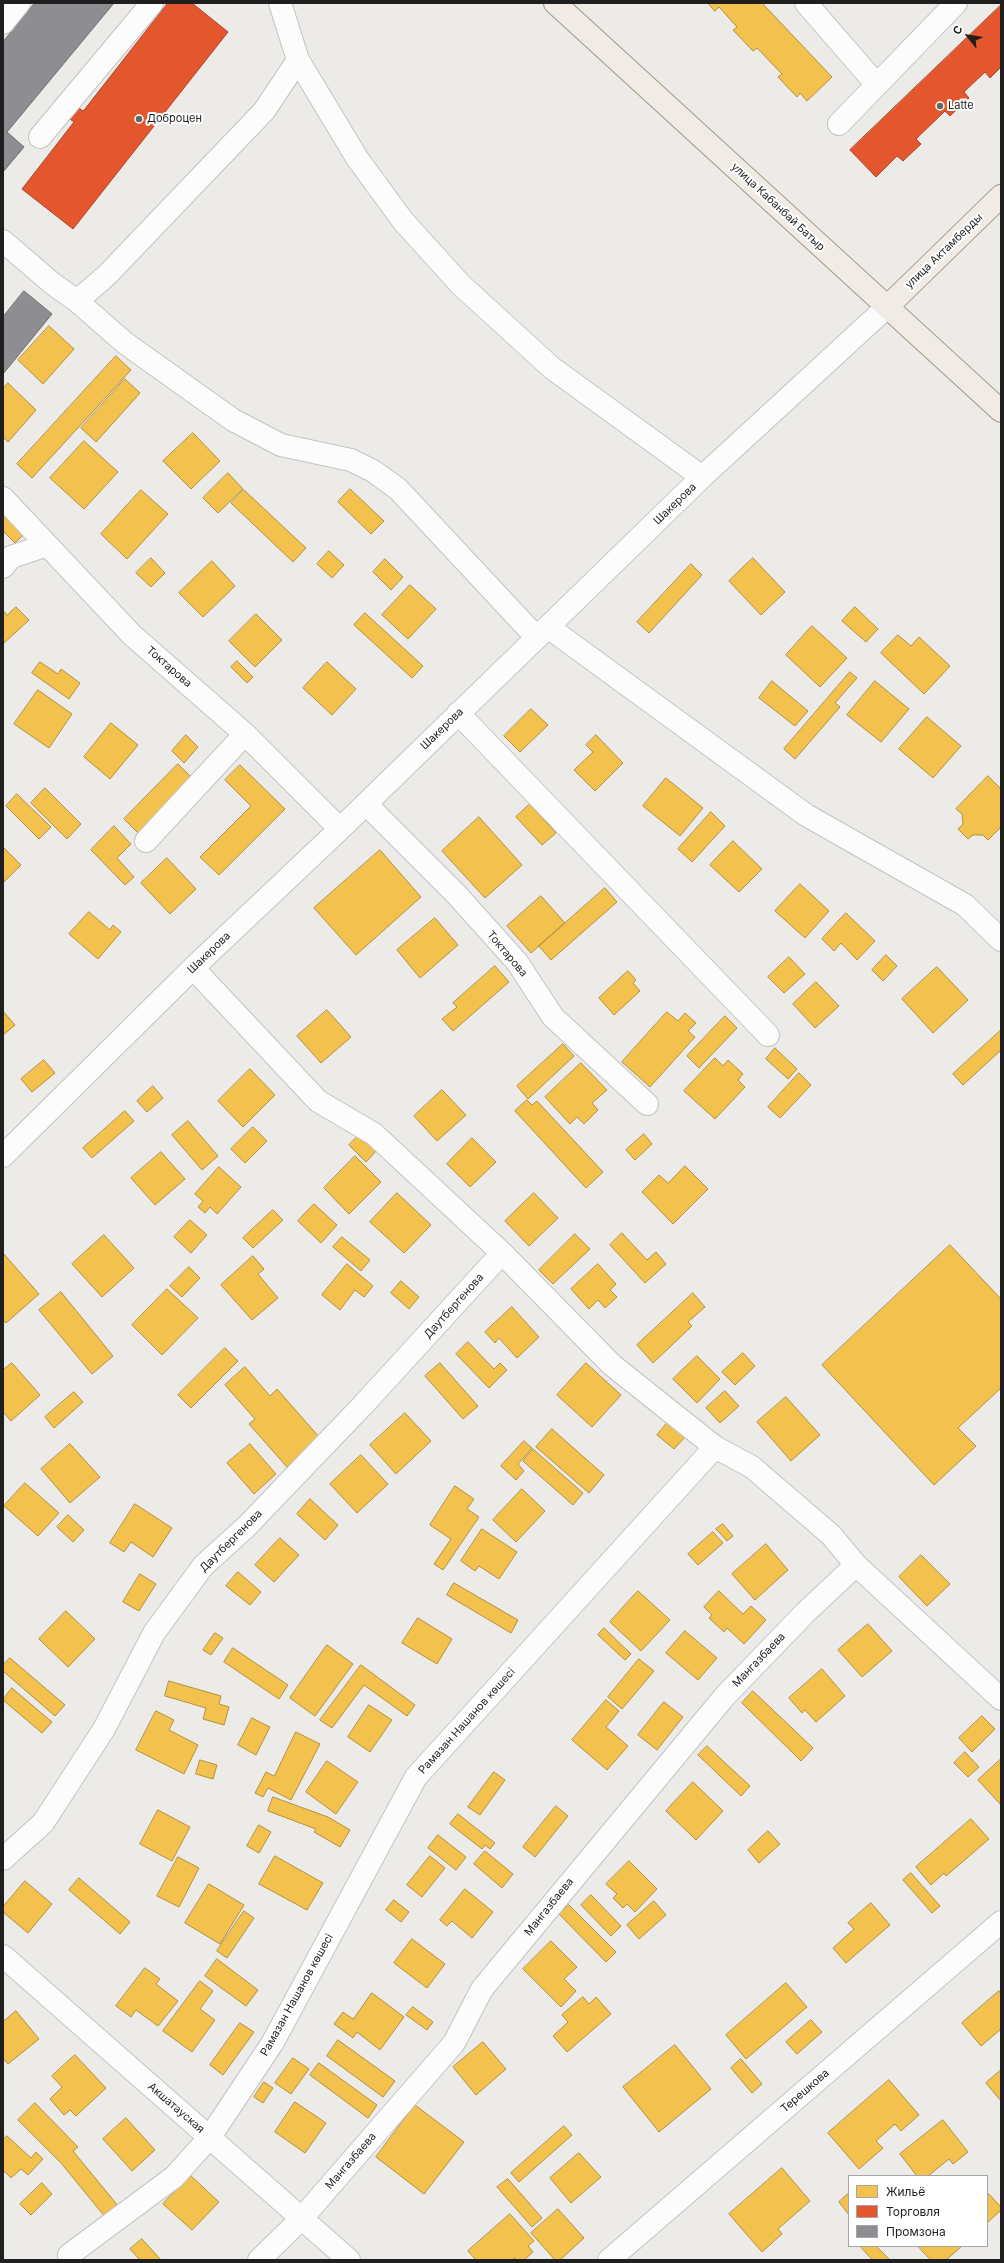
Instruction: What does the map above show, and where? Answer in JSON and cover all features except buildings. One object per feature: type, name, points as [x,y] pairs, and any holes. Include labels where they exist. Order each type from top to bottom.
[{"type":"main road","name":"улица Кабанбай Батыр","points":[[555,3],[1001,411]]},
{"type":"main road","name":"улица Актамберды","points":[[887,307],[1001,196]]},
{"type":"street","points":[[3,23],[19,3]]},
{"type":"street","points":[[40,137],[152,3]]},
{"type":"street","points":[[280,3],[298,60],[357,158],[403,221],[462,285],[552,368],[702,477]]},
{"type":"street","points":[[806,3],[877,85]]},
{"type":"street","points":[[839,124],[956,3]]},
{"type":"street","points":[[77,301],[106,275],[264,111],[298,60]]},
{"type":"street","points":[[3,241],[53,284],[77,301],[125,342],[233,420],[281,445],[351,460],[373,471],[398,489],[542,632],[806,815],[965,905],[1001,940]]},
{"type":"street","name":"Шакерова","points":[[3,1156],[193,968],[366,804],[702,477],[887,307]]},
{"type":"street","name":"Токтарова","points":[[3,498],[132,635],[245,734],[340,829]]},
{"type":"street","points":[[3,567],[11,557],[47,545]]},
{"type":"street","points":[[458,713],[768,1035]]},
{"type":"street","points":[[146,841],[245,734]]},
{"type":"street","name":"Токтарова","points":[[366,804],[457,895],[517,962],[553,1017],[647,1104]]},
{"type":"street","points":[[193,968],[318,1101],[374,1134],[502,1253],[612,1365],[715,1447],[752,1467],[831,1535],[856,1565],[1001,1699]]},
{"type":"street","name":"Даутбергенова","points":[[3,1859],[43,1823],[104,1728],[154,1633],[203,1566],[247,1526],[363,1406],[502,1253]]},
{"type":"street","name":"Рамазан Нашанов көшесі","points":[[69,2255],[174,2177],[210,2137],[272,2042],[416,1777],[715,1447]]},
{"type":"street","name":"Мангазбаева","points":[[259,2260],[302,2218],[454,2043],[482,1989],[720,1702],[805,1613],[856,1565]]},
{"type":"street","name":"Терешкова","points":[[609,2260],[999,1927]]},
{"type":"street","name":"Акшатауская","points":[[3,1956],[349,2260]]},
{"type":"place","name":"Latte","points":[[940,106]]},
{"type":"place","name":"Доброцен","points":[[139,119]]}]
